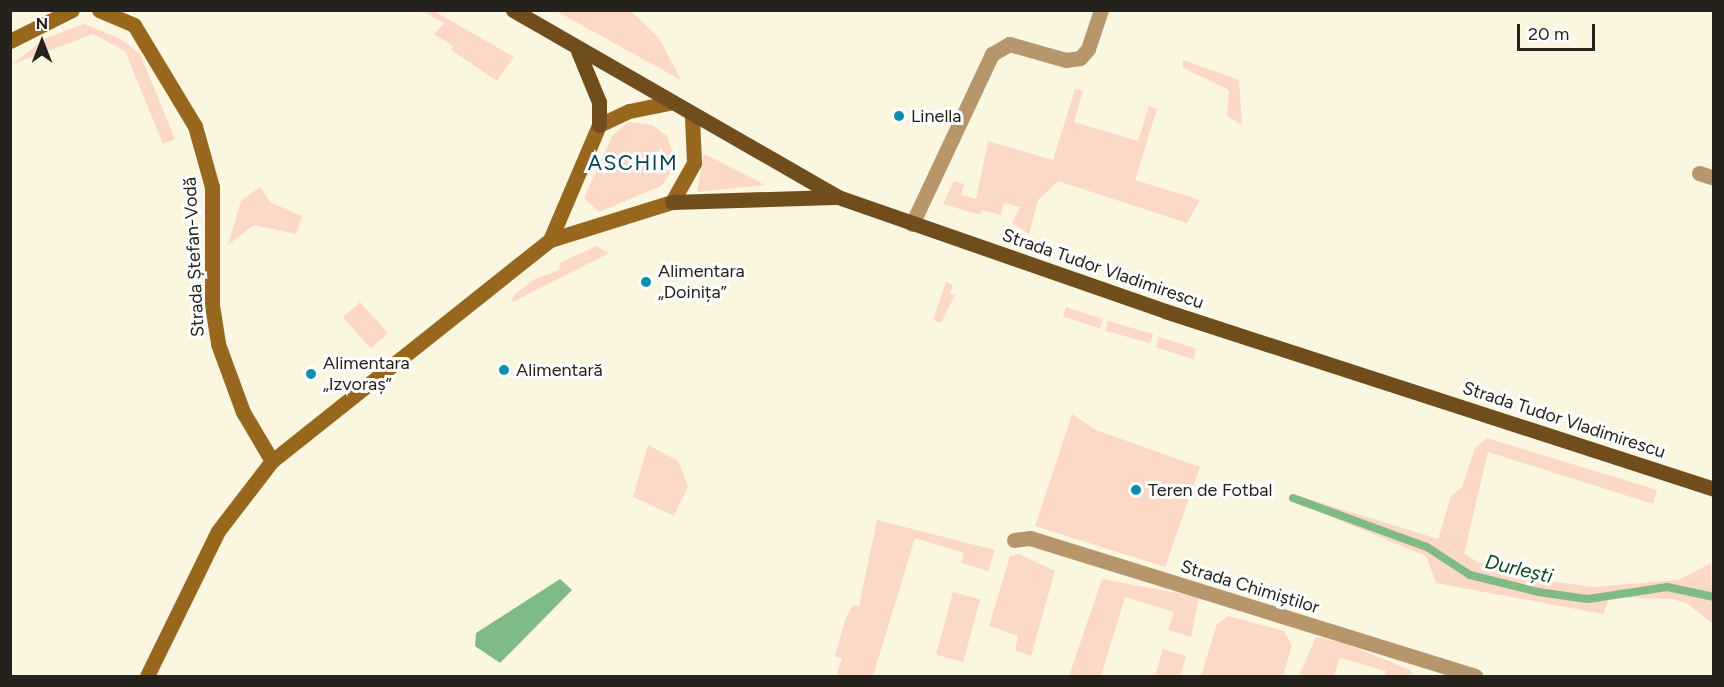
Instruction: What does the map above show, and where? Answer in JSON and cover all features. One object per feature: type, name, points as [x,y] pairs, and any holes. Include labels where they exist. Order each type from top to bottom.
[{"type":"main road","name":"Strada Tudor Vladimirescu","points":[[513,10],[578,51],[837,197],[912,225],[1713,489]]},
{"type":"main road","points":[[578,51],[594,86],[599,125]]},
{"type":"main road","points":[[672,202],[837,197]]},
{"type":"street","points":[[10,41],[72,10]]},
{"type":"street","name":"Strada Ștefan-Vodă","points":[[99,10],[134,25],[195,126],[212,187],[213,305],[218,344],[243,412],[272,461]]},
{"type":"street","points":[[912,225],[992,54],[1009,44],[1066,60],[1080,58],[1088,49],[1101,10]]},
{"type":"street","points":[[550,240],[599,125],[628,111],[669,103]]},
{"type":"street","points":[[147,676],[218,531],[272,461],[550,240],[672,202],[694,163],[693,117]]},
{"type":"street","name":"Strada Chimiștilor","points":[[1014,540],[1030,538],[1475,676]]},
{"type":"shaded area","points":[[422,11],[434,11],[514,57],[497,81],[451,50],[453,46],[434,34],[444,23]]},
{"type":"shaded area","points":[[556,11],[631,11],[659,38],[681,80]]},
{"type":"shaded area","points":[[84,24],[121,39],[140,54],[175,139],[163,144],[125,51],[93,34],[11,65],[46,38]]},
{"type":"shaded area","points":[[1183,60],[1239,80],[1242,125],[1227,116],[1229,90],[1183,68]]},
{"type":"shaded area","points":[[1075,89],[1083,91],[1074,122],[1138,141],[1149,106],[1157,109],[1135,180],[1200,200],[1187,223],[1058,181],[1038,200],[1029,234],[1012,223],[1020,207],[1004,203],[1001,215],[982,210],[980,215],[943,204],[954,181],[964,184],[961,195],[976,199],[988,141],[1053,160]]},
{"type":"shaded area","points":[[628,122],[652,125],[667,136],[673,154],[670,174],[661,186],[599,212],[584,198],[612,136]]},
{"type":"shaded area","points":[[704,154],[711,157],[765,185],[697,192]]},
{"type":"shaded area","points":[[260,187],[270,202],[302,216],[296,234],[254,225],[228,245],[241,201]]},
{"type":"shaded area","points":[[596,246],[609,253],[511,303],[515,294],[535,279],[559,270],[560,263]]},
{"type":"shaded area","points":[[946,282],[953,285],[950,294],[955,295],[941,323],[933,320]]},
{"type":"shaded area","points":[[360,302],[388,333],[371,349],[343,317]]},
{"type":"shaded area","points":[[1066,307],[1103,319],[1100,329],[1063,317]]},
{"type":"shaded area","points":[[1108,321],[1153,334],[1150,344],[1105,331]]},
{"type":"shaded area","points":[[1159,337],[1196,348],[1193,359],[1156,348]]},
{"type":"shaded area","points":[[1072,414],[1096,430],[1200,467],[1165,567],[1035,526]]},
{"type":"shaded area","points":[[1487,438],[1657,490],[1653,504],[1488,452],[1464,554],[1480,563],[1505,564],[1534,579],[1593,587],[1678,580],[1711,563],[1713,624],[1688,604],[1673,599],[1610,597],[1603,614],[1436,583],[1426,556],[1290,500],[1292,494],[1438,539],[1451,496],[1462,487],[1475,448]]},
{"type":"shaded area","points":[[648,445],[678,461],[688,487],[674,516],[633,497]]},
{"type":"shaded area","points":[[877,520],[995,550],[988,571],[961,563],[964,553],[915,538],[873,676],[836,676],[842,658],[835,656],[845,620],[853,605],[859,606]]},
{"type":"shaded area","points":[[1019,554],[1055,571],[1031,656],[1015,650],[1018,636],[989,626],[1010,556]]},
{"type":"shaded area","points":[[560,579],[572,590],[500,663],[475,646],[476,633]]},
{"type":"shaded area","points":[[1102,579],[1199,597],[1191,637],[1168,630],[1174,612],[1125,597],[1101,676],[1069,676]]},
{"type":"shaded area","points":[[953,592],[980,599],[963,662],[936,655]]},
{"type":"shaded area","points":[[1228,616],[1284,631],[1292,645],[1283,676],[1201,676],[1217,624]]},
{"type":"shaded area","points":[[1316,637],[1344,643],[1410,670],[1413,676],[1385,676],[1386,671],[1340,658],[1334,676],[1299,676]]},
{"type":"shaded area","points":[[1163,649],[1186,656],[1180,676],[1155,676]]},
{"type":"waterway","name":"Durlești","points":[[1293,498],[1427,547],[1470,575],[1538,592],[1588,599],[1667,587],[1714,597]]},
{"type":"place","name":"Linella","points":[[899,116]]},
{"type":"place","name":"Alimentara „Doinița”","points":[[646,282]]},
{"type":"place","name":"Alimentară","points":[[504,370]]},
{"type":"place","name":"Alimentara „Izvoraș”","points":[[311,374]]},
{"type":"place","name":"Teren de Fotbal","points":[[1136,490]]},
{"type":"district","name":"ASCHIM","points":[[633,163]]}]
